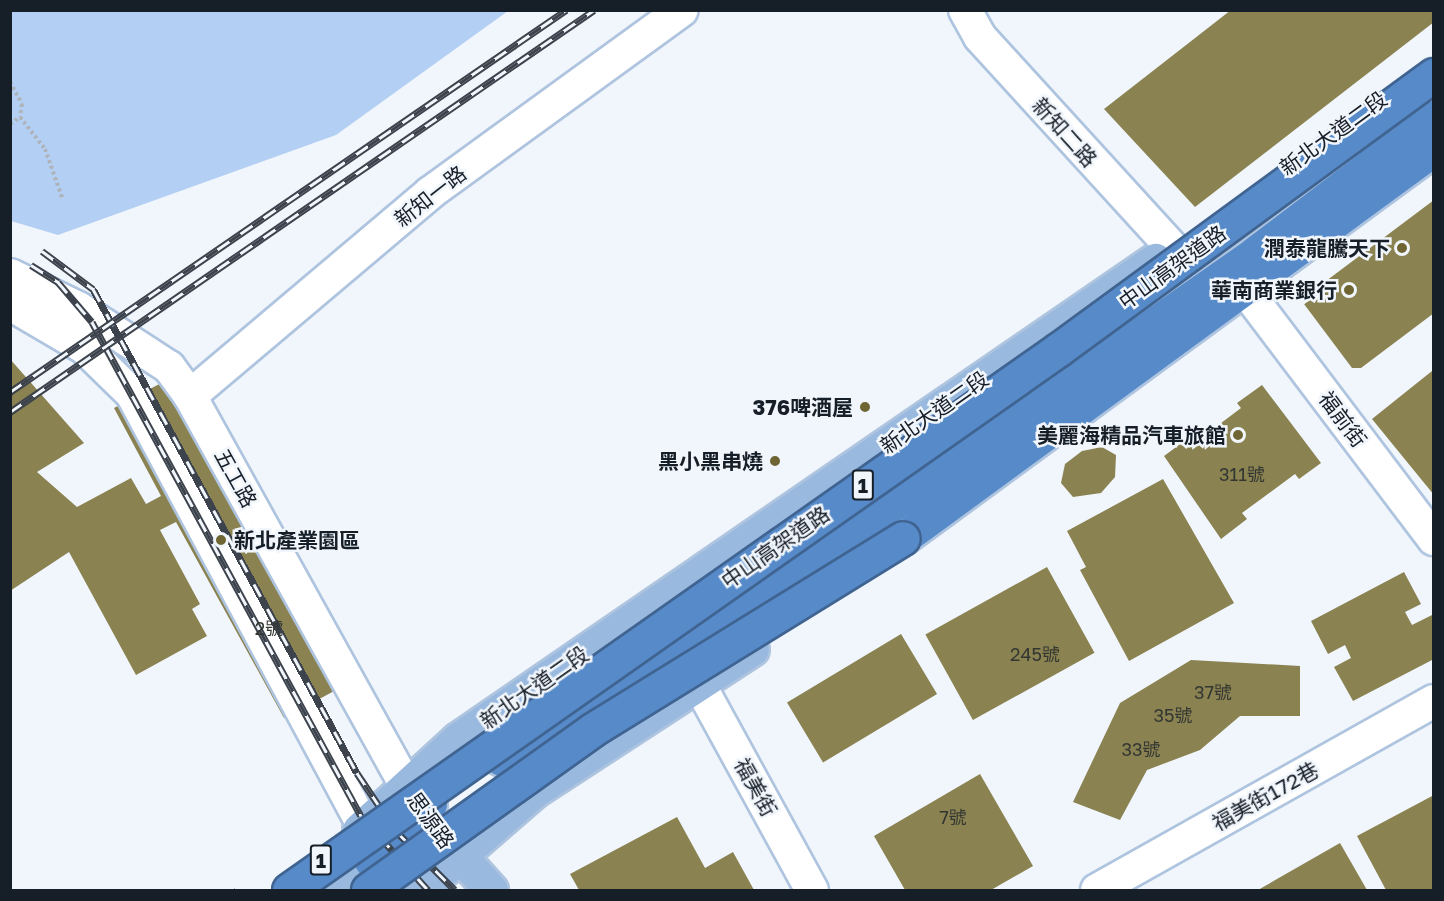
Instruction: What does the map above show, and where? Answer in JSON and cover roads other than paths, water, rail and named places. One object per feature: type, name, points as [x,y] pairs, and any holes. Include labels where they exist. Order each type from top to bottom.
[{"type":"highway","name":"中山高架道路","points":[[289,891],[1059,349],[1434,75]]},
{"type":"highway","points":[[370,876],[414,796],[799,569],[1256,252],[1434,117]]},
{"type":"highway","name":"1","points":[[370,876],[592,730],[903,538],[1434,149]]},
{"type":"main road","name":"新北大道二段","points":[[414,796],[458,739],[1173,248],[1434,59]]},
{"type":"main road","points":[[420,891],[457,856],[534,791],[943,525],[1434,166]]},
{"type":"main road","name":"1","points":[[275,891],[364,826],[414,796]]},
{"type":"main road","name":"思源路","points":[[414,796],[457,856],[491,891]]},
{"type":"main road","points":[[364,826],[370,876],[387,891]]},
{"type":"main road","points":[[370,876],[457,856]]},
{"type":"main road","name":"思源路","points":[[457,856],[472,891]]},
{"type":"main road","name":"1","points":[[327,891],[370,876]]},
{"type":"street","name":"新知一路","points":[[190,396],[430,194],[682,10]]},
{"type":"street","name":"新知二路","points":[[964,10],[980,37],[1173,248]]},
{"type":"street","name":"五工路","points":[[10,275],[142,345],[169,367],[190,396],[414,796]]},
{"type":"street","name":"福前街","points":[[1253,300],[1434,539]]},
{"type":"street","points":[[10,304],[85,348],[132,394],[364,826]]},
{"type":"street","name":"福美街","points":[[699,684],[812,891]]},
{"type":"street","name":"福美街172巷","points":[[1096,891],[1434,702]]},
{"type":"railway","points":[[10,392],[566,10]]},
{"type":"railway","points":[[10,412],[594,10]]},
{"type":"railway","points":[[42,251],[93,289],[357,773],[396,831],[455,890]]},
{"type":"railway","points":[[31,265],[58,282],[92,322],[361,816],[428,890]]},
{"type":"place","name":"潤泰龍騰天下","points":[[1402,248]]},
{"type":"place","name":"華南商業銀行","points":[[1349,290]]},
{"type":"place","name":"376啤酒屋","points":[[865,407]]},
{"type":"place","name":"美麗海精品汽車旅館","points":[[1238,435]]},
{"type":"place","name":"黑小黑串燒","points":[[775,461]]},
{"type":"place","name":"新北產業園區","points":[[221,540]]}]
